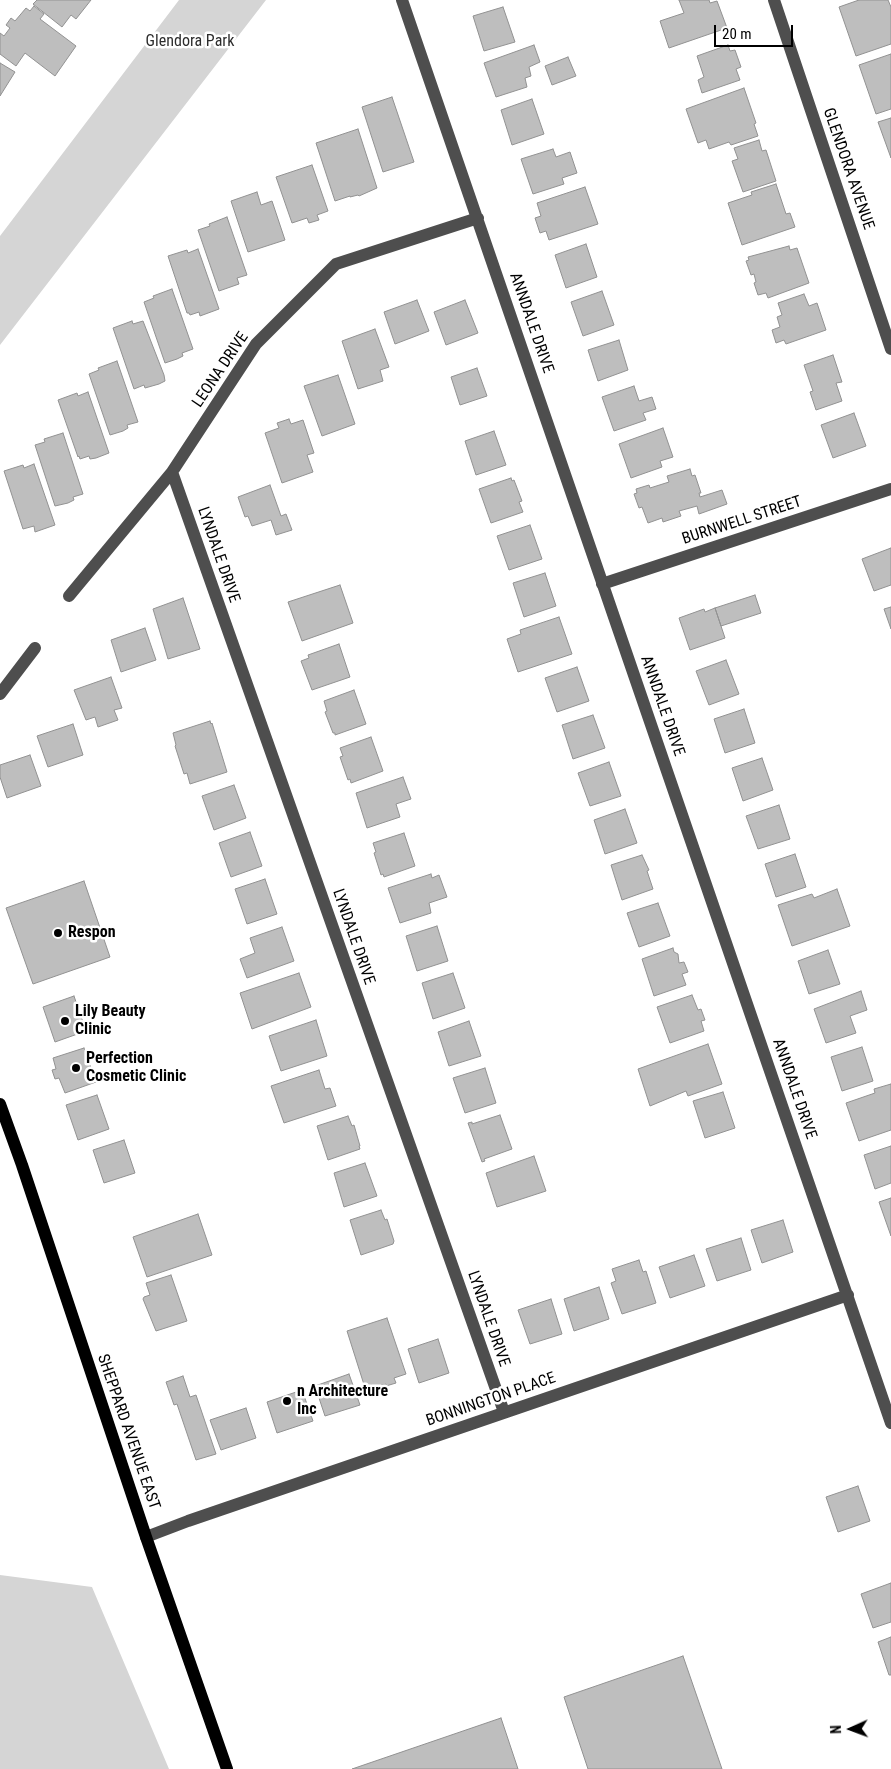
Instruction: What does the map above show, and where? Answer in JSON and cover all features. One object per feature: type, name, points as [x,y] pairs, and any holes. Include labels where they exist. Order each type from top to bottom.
[{"type":"main road","name":"SHEPPARD AVENUE EAST","points":[[0,1104],[146,1537],[227,1769]]},
{"type":"street","name":"ANNDALE DRIVE","points":[[402,0],[848,1295],[887,1396],[891,1423]]},
{"type":"street","name":"GLENDORA AVENUE","points":[[774,0],[891,349]]},
{"type":"street","name":"LEONA DRIVE","points":[[69,596],[172,472],[256,344],[336,264],[478,218]]},
{"type":"street","name":"LYNDALE DRIVE","points":[[172,472],[504,1412]]},
{"type":"street","name":"BURNWELL STREET","points":[[602,584],[891,489]]},
{"type":"street","points":[[0,694],[35,648]]},
{"type":"street","name":"BONNINGTON PLACE","points":[[146,1537],[504,1412],[848,1295]]},
{"type":"green space","name":"Glendora Park","points":[[179,0],[266,0],[0,345],[0,236]]},
{"type":"green space","points":[[0,1575],[92,1587],[169,1769],[0,1769]]},
{"type":"building","points":[[37,0],[91,0],[76,19],[71,15],[62,27],[33,4]]},
{"type":"building","points":[[679,0],[709,0],[710,3],[717,1],[727,28],[669,48],[660,21],[684,13]]},
{"type":"building","points":[[859,0],[888,0],[891,7],[891,44],[856,56],[839,7]]},
{"type":"building","points":[[34,6],[44,14],[40,19],[76,46],[55,76],[25,53],[16,66],[0,54],[0,33],[4,36],[10,28],[6,25],[11,18],[15,21],[26,8],[30,11]]},
{"type":"building","points":[[503,7],[515,42],[484,51],[473,16]]},
{"type":"building","points":[[534,45],[540,62],[529,67],[531,76],[525,78],[527,87],[496,97],[484,63]]},
{"type":"building","points":[[728,45],[730,51],[735,50],[741,67],[736,69],[740,80],[702,93],[698,80],[704,77],[697,56]]},
{"type":"building","points":[[891,54],[891,109],[876,114],[859,65]]},
{"type":"building","points":[[568,57],[576,76],[552,85],[545,66]]},
{"type":"building","points":[[0,63],[15,72],[0,96]]},
{"type":"building","points":[[744,88],[756,123],[754,124],[758,136],[731,145],[729,142],[709,149],[706,140],[698,143],[686,109]]},
{"type":"building","points":[[392,97],[414,162],[383,172],[362,107]]},
{"type":"building","points":[[532,99],[544,134],[512,145],[501,110]]},
{"type":"building","points":[[891,118],[891,158],[878,122]]},
{"type":"building","points":[[358,129],[377,188],[359,196],[350,196],[335,201],[316,143]]},
{"type":"building","points":[[759,140],[762,151],[766,150],[776,181],[743,192],[732,161],[738,159],[734,148]]},
{"type":"building","points":[[553,149],[556,157],[570,152],[577,173],[562,178],[564,184],[533,194],[521,159]]},
{"type":"building","points":[[312,165],[328,211],[317,215],[319,220],[309,223],[307,218],[292,223],[276,177]]},
{"type":"building","points":[[776,184],[786,214],[790,213],[795,227],[742,245],[728,203],[752,195],[751,192]]},
{"type":"building","points":[[585,187],[598,224],[549,240],[546,231],[540,233],[535,218],[541,216],[537,203]]},
{"type":"building","points":[[257,192],[261,205],[272,201],[285,240],[248,252],[231,201]]},
{"type":"building","points":[[227,217],[247,275],[237,278],[239,284],[219,291],[198,230]]},
{"type":"building","points":[[586,244],[597,277],[566,288],[555,255]]},
{"type":"building","points":[[789,246],[790,250],[797,248],[809,283],[768,298],[766,293],[758,295],[754,283],[756,282],[754,274],[751,275],[746,261],[749,260],[748,257]]},
{"type":"building","points":[[198,249],[219,309],[200,316],[199,312],[190,315],[187,313],[168,256],[187,250],[188,253]]},
{"type":"building","points":[[172,289],[193,349],[182,353],[183,356],[177,359],[165,363],[144,302],[154,298],[153,296]]},
{"type":"building","points":[[602,291],[614,325],[583,336],[571,302]]},
{"type":"building","points":[[804,294],[809,306],[817,303],[826,330],[786,344],[784,340],[776,343],[772,330],[780,327],[777,317],[782,315],[778,303]]},
{"type":"building","points":[[417,300],[429,331],[395,344],[384,312]]},
{"type":"building","points":[[465,300],[478,333],[446,345],[434,312]]},
{"type":"building","points":[[132,321],[133,324],[143,321],[164,375],[165,381],[159,384],[145,388],[144,385],[134,389],[113,328]]},
{"type":"building","points":[[375,329],[389,367],[380,370],[383,381],[358,389],[342,341]]},
{"type":"building","points":[[619,340],[628,370],[598,381],[588,350]]},
{"type":"building","points":[[833,355],[842,382],[836,383],[842,401],[816,410],[810,392],[813,391],[804,365]]},
{"type":"building","points":[[117,361],[138,422],[127,425],[128,428],[123,431],[110,435],[89,374],[99,370],[98,368]]},
{"type":"building","points":[[477,368],[487,396],[460,405],[451,377]]},
{"type":"building","points":[[338,375],[355,424],[322,436],[304,386]]},
{"type":"building","points":[[634,386],[639,401],[652,397],[656,409],[643,413],[646,420],[614,431],[602,397]]},
{"type":"building","points":[[88,392],[109,453],[96,458],[90,459],[89,456],[80,459],[58,400],[77,393],[78,396]]},
{"type":"building","points":[[854,413],[866,446],[833,458],[821,425]]},
{"type":"building","points":[[289,419],[291,424],[303,420],[314,453],[307,455],[313,472],[282,483],[265,433],[279,428],[277,423]]},
{"type":"building","points":[[663,428],[673,457],[660,461],[662,467],[631,478],[619,444]]},
{"type":"building","points":[[494,431],[506,465],[476,475],[465,441]]},
{"type":"building","points":[[63,433],[83,494],[73,497],[74,500],[68,503],[55,506],[35,445],[45,442],[44,439]]},
{"type":"building","points":[[34,464],[55,525],[35,532],[34,526],[23,529],[4,471],[23,465],[24,468]]},
{"type":"building","points":[[690,469],[692,476],[695,475],[701,493],[699,493],[700,497],[722,490],[727,504],[699,514],[697,506],[679,511],[681,516],[663,522],[662,518],[648,523],[642,507],[639,508],[634,494],[637,493],[636,489],[649,485],[650,488],[669,482],[667,476]]},
{"type":"building","points":[[511,478],[512,481],[514,480],[522,501],[519,502],[523,512],[491,523],[479,489]]},
{"type":"building","points":[[270,485],[281,516],[286,514],[292,530],[276,535],[271,520],[252,526],[248,516],[245,517],[238,497]]},
{"type":"building","points":[[530,525],[542,559],[509,570],[497,536]]},
{"type":"building","points":[[891,548],[891,585],[874,591],[862,559]]},
{"type":"building","points":[[545,573],[556,606],[524,617],[513,583]]},
{"type":"building","points":[[340,585],[353,623],[302,641],[288,602]]},
{"type":"building","points":[[755,595],[761,613],[721,626],[715,608]]},
{"type":"building","points":[[183,598],[200,649],[168,659],[153,609]]},
{"type":"building","points":[[891,607],[891,629],[884,609]]},
{"type":"building","points":[[715,608],[725,638],[690,650],[679,618],[704,609],[705,612]]},
{"type":"building","points":[[559,617],[572,654],[518,672],[507,639],[521,634],[520,630]]},
{"type":"building","points":[[145,628],[156,660],[121,672],[111,640]]},
{"type":"building","points":[[339,644],[350,677],[312,690],[301,661],[309,658],[308,655]]},
{"type":"building","points":[[726,660],[739,694],[709,705],[696,671]]},
{"type":"building","points":[[577,667],[589,701],[557,712],[545,678]]},
{"type":"building","points":[[111,677],[122,708],[114,710],[118,720],[98,727],[95,717],[86,720],[74,690]]},
{"type":"building","points":[[354,690],[366,724],[335,735],[325,712],[327,711],[324,701]]},
{"type":"building","points":[[744,709],[755,743],[725,753],[714,719]]},
{"type":"building","points":[[593,715],[605,748],[573,759],[562,725]]},
{"type":"building","points":[[210,721],[227,772],[190,784],[187,773],[184,774],[173,733]]},
{"type":"building","points":[[73,724],[83,755],[48,767],[37,736]]},
{"type":"building","points":[[371,737],[383,771],[351,783],[350,779],[348,780],[340,757],[343,756],[340,748]]},
{"type":"building","points":[[30,755],[41,786],[7,798],[0,777],[0,765]]},
{"type":"building","points":[[762,758],[773,790],[743,801],[732,768]]},
{"type":"building","points":[[609,762],[621,796],[590,806],[578,773]]},
{"type":"building","points":[[403,777],[411,799],[396,804],[400,817],[367,828],[356,793]]},
{"type":"building","points":[[234,785],[246,818],[214,830],[202,796]]},
{"type":"building","points":[[779,805],[790,839],[758,849],[746,816]]},
{"type":"building","points":[[625,809],[637,843],[605,854],[594,820]]},
{"type":"building","points":[[250,832],[262,866],[231,877],[219,843]]},
{"type":"building","points":[[404,833],[415,866],[384,877],[383,874],[381,875],[373,843]]},
{"type":"building","points":[[795,854],[806,887],[776,897],[765,864]]},
{"type":"building","points":[[642,855],[649,870],[647,871],[653,889],[622,900],[611,865]]},
{"type":"building","points":[[431,874],[432,878],[439,875],[447,897],[429,903],[431,913],[400,923],[388,888]]},
{"type":"building","points":[[265,879],[277,914],[247,924],[235,889]]},
{"type":"building","name":"Respon","points":[[84,881],[110,957],[33,984],[6,908]]},
{"type":"building","points":[[837,889],[850,926],[792,946],[778,905],[812,894],[814,898]]},
{"type":"building","points":[[658,903],[670,936],[639,947],[627,913]]},
{"type":"building","points":[[437,926],[448,961],[417,971],[406,936]]},
{"type":"building","points":[[282,927],[294,961],[247,978],[240,959],[255,953],[250,938]]},
{"type":"building","points":[[673,948],[674,952],[678,954],[679,963],[684,962],[688,972],[682,974],[686,985],[654,996],[642,959]]},
{"type":"building","points":[[828,950],[840,984],[809,994],[798,961]]},
{"type":"building","points":[[299,973],[311,1007],[252,1029],[240,993]]},
{"type":"building","points":[[453,973],[465,1008],[433,1019],[422,983]]},
{"type":"building","points":[[861,991],[867,1010],[850,1016],[856,1033],[826,1043],[814,1009]]},
{"type":"building","points":[[692,995],[698,1010],[701,1009],[705,1020],[701,1021],[704,1031],[670,1043],[657,1007]]},
{"type":"building","points":[[74,996],[86,1031],[55,1042],[43,1007]]},
{"type":"building","points":[[316,1020],[327,1056],[281,1071],[269,1036]]},
{"type":"building","points":[[469,1021],[481,1056],[449,1066],[438,1032]]},
{"type":"building","points":[[708,1044],[722,1084],[688,1096],[686,1091],[650,1106],[638,1069]]},
{"type":"building","points":[[862,1047],[873,1081],[842,1091],[831,1057]]},
{"type":"building","points":[[84,1048],[96,1082],[65,1093],[59,1078],[55,1079],[52,1070],[56,1069],[53,1058]]},
{"type":"building","points":[[485,1068],[496,1103],[465,1113],[453,1078]]},
{"type":"building","points":[[319,1070],[325,1089],[330,1088],[336,1106],[284,1123],[271,1086]]},
{"type":"building","points":[[891,1084],[891,1130],[859,1141],[846,1103],[875,1093],[874,1089]]},
{"type":"building","points":[[723,1092],[735,1128],[705,1138],[693,1101]]},
{"type":"building","points":[[97,1095],[109,1129],[78,1140],[66,1105]]},
{"type":"building","points":[[500,1115],[512,1149],[484,1159],[485,1161],[482,1162],[468,1123],[472,1122],[472,1124]]},
{"type":"building","points":[[348,1116],[352,1126],[354,1125],[360,1149],[328,1160],[317,1126]]},
{"type":"building","points":[[124,1140],[135,1173],[104,1183],[93,1150]]},
{"type":"building","points":[[891,1146],[891,1183],[875,1189],[864,1155]]},
{"type":"building","points":[[534,1156],[546,1191],[497,1207],[486,1173]]},
{"type":"building","points":[[365,1163],[377,1196],[344,1207],[334,1173]]},
{"type":"building","points":[[891,1198],[891,1236],[879,1202]]},
{"type":"building","points":[[381,1210],[385,1220],[387,1219],[394,1241],[393,1244],[361,1255],[350,1220]]},
{"type":"building","points":[[198,1214],[212,1255],[147,1277],[133,1237]]},
{"type":"building","points":[[783,1220],[793,1252],[762,1263],[751,1230]]},
{"type":"building","points":[[741,1238],[751,1270],[717,1281],[706,1249]]},
{"type":"building","points":[[694,1255],[705,1286],[670,1298],[659,1267]]},
{"type":"building","points":[[639,1260],[643,1272],[646,1271],[656,1303],[622,1314],[611,1283],[616,1281],[612,1269]]},
{"type":"building","points":[[171,1275],[187,1321],[156,1331],[143,1299],[150,1295],[146,1283]]},
{"type":"building","points":[[599,1287],[609,1319],[574,1331],[564,1299]]},
{"type":"building","points":[[551,1299],[562,1334],[530,1344],[518,1310]]},
{"type":"building","points":[[387,1318],[406,1374],[394,1378],[396,1383],[386,1386],[386,1384],[366,1391],[347,1331]]},
{"type":"building","points":[[438,1339],[449,1373],[419,1383],[408,1349]]},
{"type":"building","points":[[349,1374],[360,1405],[325,1416],[315,1386]]},
{"type":"building","points":[[183,1376],[190,1397],[196,1395],[216,1454],[196,1460],[177,1404],[174,1405],[166,1382]]},
{"type":"building","points":[[302,1390],[313,1421],[277,1433],[267,1402]]},
{"type":"building","points":[[246,1408],[256,1438],[221,1450],[210,1420]]},
{"type":"building","points":[[858,1486],[870,1521],[838,1532],[826,1497]]},
{"type":"building","points":[[891,1583],[891,1622],[873,1628],[861,1594]]},
{"type":"building","points":[[891,1637],[891,1675],[889,1675],[878,1642]]},
{"type":"building","points":[[683,1656],[722,1769],[588,1769],[564,1697]]},
{"type":"building","points":[[501,1718],[518,1769],[352,1769]]},
{"type":"place","name":"Respon","points":[[58,933]]},
{"type":"place","name":"Lily Beauty Clinic","points":[[65,1021]]},
{"type":"place","name":"Perfection Cosmetic Clinic","points":[[76,1068]]},
{"type":"place","name":"n Architecture Inc","points":[[287,1401]]}]
